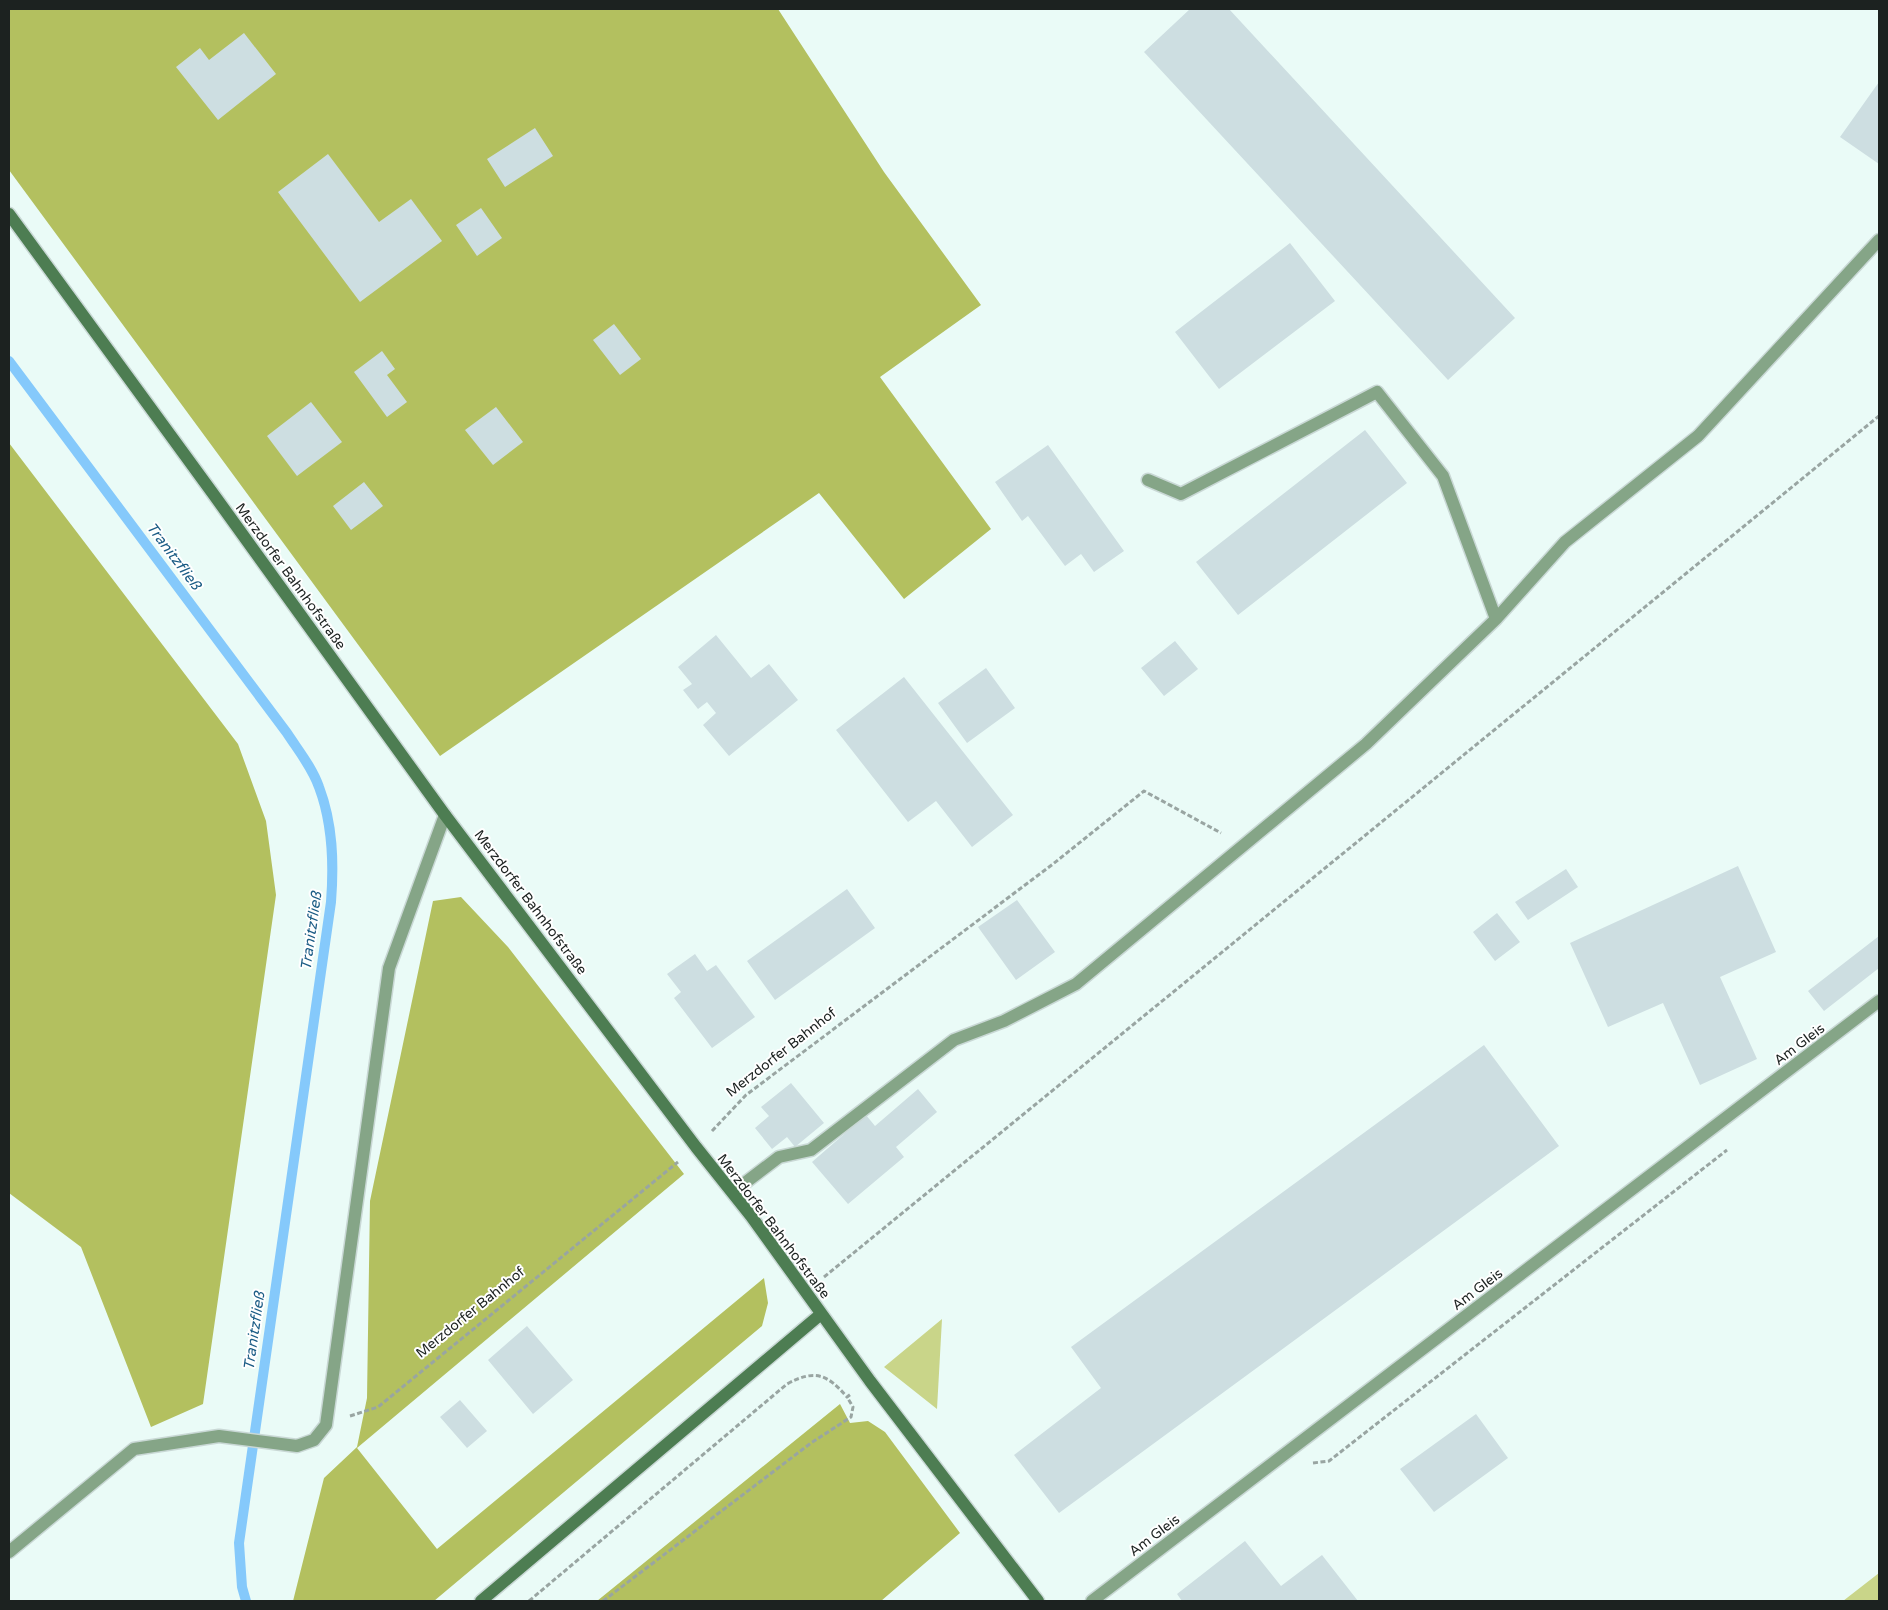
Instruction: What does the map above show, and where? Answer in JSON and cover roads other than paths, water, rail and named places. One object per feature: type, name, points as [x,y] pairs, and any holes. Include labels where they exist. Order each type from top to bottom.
[{"type":"street","name":"Merzdorfer Bahnhofstraße","points":[[9,214],[445,815],[733,1192],[870,1381],[1038,1601]]},
{"type":"street","points":[[733,1192],[779,1157],[811,1150],[954,1040],[1004,1021],[1076,984],[1244,846],[1366,744],[1496,619],[1565,542],[1698,436],[1879,240]]},
{"type":"street","points":[[1148,480],[1180,494],[1377,392],[1444,476],[1496,619]]},
{"type":"street","points":[[9,1552],[134,1449],[219,1436],[297,1446],[314,1440],[326,1424],[389,968],[445,815]]},
{"type":"street","name":"Am Gleis","points":[[1092,1601],[1879,1001]]},
{"type":"street","points":[[481,1601],[821,1314]]},
{"type":"waterway","name":"Tranitzfließ","points":[[9,361],[287,733],[313,773],[324,801],[330,829],[332,858],[331,902],[239,1543],[242,1587],[246,1601]]}]
